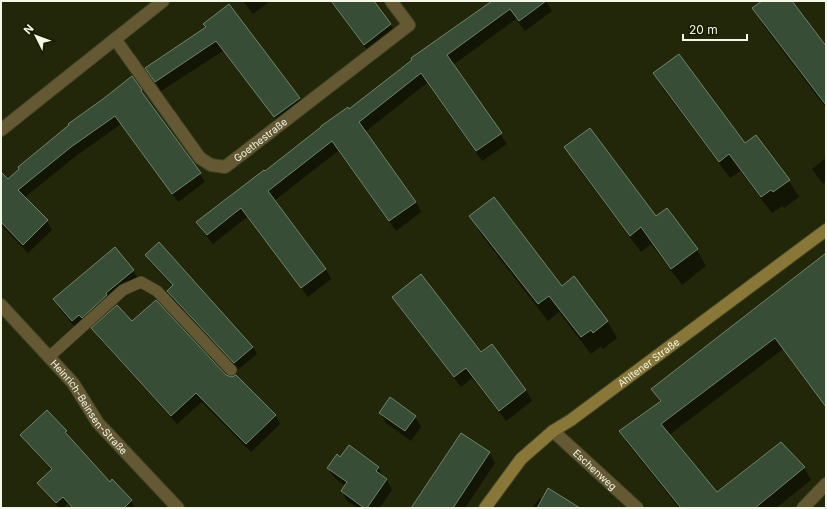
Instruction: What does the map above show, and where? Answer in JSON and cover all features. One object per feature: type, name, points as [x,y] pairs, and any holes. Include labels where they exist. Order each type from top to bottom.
[{"type":"main road","name":"Ahltener Straße","points":[[485,508],[521,459],[553,431],[571,420],[826,230]]},
{"type":"street","points":[[1,130],[163,1]]},
{"type":"street","name":"Goethestraße","points":[[115,39],[200,158],[211,165],[225,167],[409,25],[391,1]]},
{"type":"street","name":"Heinrich-Beinsen-Straße","points":[[1,305],[73,382],[98,423],[178,508]]},
{"type":"street","name":"Eschenweg","points":[[553,431],[637,508]]},
{"type":"street","points":[[803,508],[826,484]]},
{"type":"lane","points":[[50,357],[124,290],[141,282],[157,291],[231,370]]},
{"type":"building","points":[[331,1],[374,1],[391,24],[364,45]]},
{"type":"building","points":[[492,1],[546,1],[519,21],[510,9],[447,55],[502,133],[476,151],[421,73],[359,122],[416,202],[389,221],[332,141],[268,191],[326,269],[301,288],[241,208],[207,235],[196,222],[264,170],[265,171],[321,126],[348,107],[349,109],[412,60],[411,58]]},
{"type":"building","points":[[762,1],[792,1],[826,46],[826,105],[752,8]]},
{"type":"building","points":[[229,4],[300,98],[274,117],[216,41],[155,82],[145,68],[206,27],[203,24]]},
{"type":"building","points":[[679,54],[745,143],[756,135],[790,180],[773,192],[771,190],[761,197],[729,154],[719,162],[653,73]]},
{"type":"building","points":[[132,76],[142,90],[141,91],[201,173],[172,194],[115,116],[71,147],[18,190],[48,220],[23,245],[1,222],[1,172],[8,179],[19,169],[18,167],[69,125],[68,124]]},
{"type":"building","points":[[590,128],[656,216],[667,208],[698,249],[671,269],[641,227],[630,236],[564,147]]},
{"type":"building","points":[[494,197],[562,286],[574,276],[608,321],[593,333],[591,330],[581,337],[549,296],[538,304],[469,216]]},
{"type":"building","points":[[159,242],[253,347],[234,363],[167,291],[173,285],[145,255]]},
{"type":"building","points":[[115,247],[134,270],[106,293],[107,295],[82,318],[79,315],[72,321],[53,299]]},
{"type":"building","points":[[826,253],[826,407],[775,338],[661,424],[717,492],[781,442],[805,467],[755,508],[681,508],[619,431],[661,401],[651,389]]},
{"type":"building","points":[[421,274],[481,352],[492,344],[526,390],[499,411],[466,368],[454,377],[392,297]]},
{"type":"building","points":[[156,300],[226,375],[232,377],[236,375],[276,415],[246,444],[196,393],[171,416],[91,328],[117,305],[132,321]]},
{"type":"building","points":[[390,397],[416,416],[405,431],[379,413]]},
{"type":"building","points":[[47,410],[67,431],[65,432],[110,482],[112,479],[132,500],[124,508],[73,508],[63,497],[56,503],[37,483],[52,469],[20,435]]},
{"type":"building","points":[[461,433],[490,452],[453,508],[411,508]]},
{"type":"building","points":[[349,445],[379,467],[376,471],[387,479],[367,508],[364,508],[341,491],[347,482],[327,468],[337,454],[340,457]]},
{"type":"building","points":[[548,488],[580,508],[537,508]]}]
